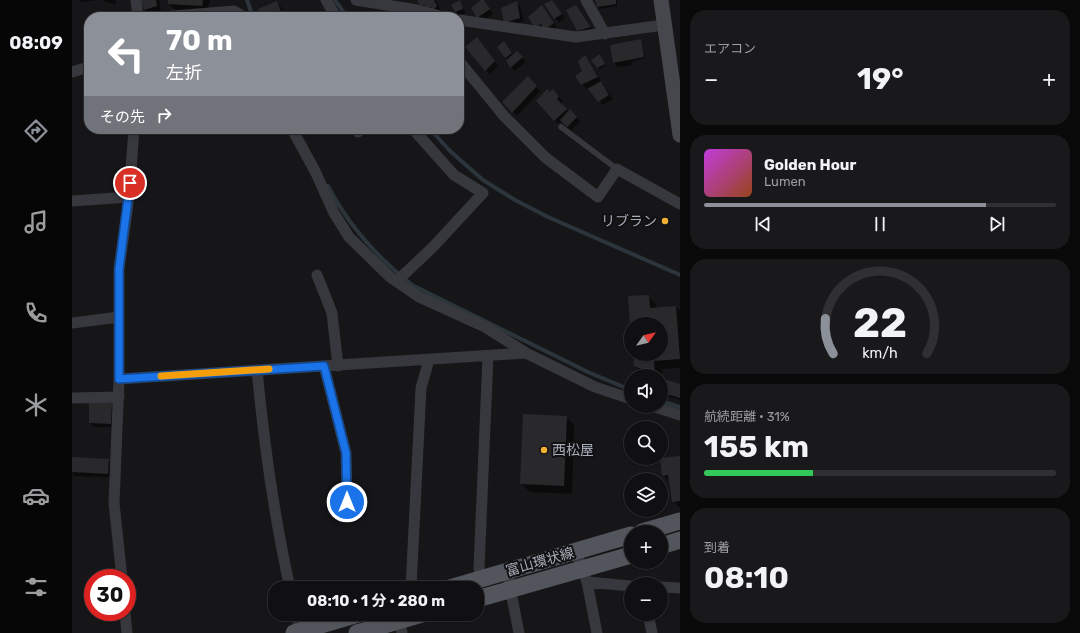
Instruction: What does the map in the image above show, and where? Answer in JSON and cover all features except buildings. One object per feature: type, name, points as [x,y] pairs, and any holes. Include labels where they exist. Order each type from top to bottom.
[{"type":"main road","points":[[666,525],[680,521]]},
{"type":"main road","name":"富山環状線","points":[[474,581],[624,537]]},
{"type":"main road","points":[[668,544],[680,540]]},
{"type":"main road","name":"富山環状線","points":[[484,596],[511,589],[584,576],[624,558]]},
{"type":"main road","points":[[299,632],[335,621]]},
{"type":"main road","points":[[357,633],[400,622]]},
{"type":"street","points":[[136,0],[137,12]]},
{"type":"street","points":[[326,0],[333,12]]},
{"type":"street","points":[[356,0],[418,9],[428,12]]},
{"type":"street","points":[[586,0],[605,34]]},
{"type":"street","points":[[661,0],[680,135]]},
{"type":"street","points":[[222,12],[236,12]]},
{"type":"street","points":[[464,21],[576,37],[664,25]]},
{"type":"street","points":[[464,67],[504,116],[541,152],[598,197],[617,169],[680,204]]},
{"type":"street","points":[[72,72],[84,68]]},
{"type":"street","points":[[121,569],[114,503],[119,397],[119,269],[129,197],[134,134]]},
{"type":"street","points":[[295,134],[315,171],[334,213],[350,237],[400,278],[419,297],[485,327],[526,353],[595,387],[624,397]]},
{"type":"street","points":[[400,278],[433,247],[483,193],[454,175],[417,134]]},
{"type":"street","points":[[72,201],[129,197]]},
{"type":"street","points":[[317,276],[332,313],[338,366]]},
{"type":"street","points":[[72,323],[119,317]]},
{"type":"street","points":[[119,379],[526,353]]},
{"type":"street","points":[[481,579],[478,568],[488,356]]},
{"type":"street","points":[[411,581],[421,388],[429,360]]},
{"type":"street","points":[[324,366],[346,453],[347,502]]},
{"type":"street","points":[[257,370],[262,430],[276,521],[289,581]]},
{"type":"street","points":[[72,398],[119,397]]},
{"type":"street","points":[[668,411],[680,415]]},
{"type":"street","points":[[576,552],[584,576],[597,633]]},
{"type":"street","points":[[507,572],[519,633]]},
{"type":"street","points":[[584,576],[624,585]]},
{"type":"street","points":[[668,588],[680,588]]},
{"type":"street","points":[[126,621],[127,633]]},
{"type":"street","points":[[297,621],[299,632]]},
{"type":"street","points":[[649,621],[652,633]]},
{"type":"lane","points":[[561,127],[617,169]]},
{"type":"waterway","points":[[247,0],[251,12]]},
{"type":"waterway","points":[[335,0],[343,12]]},
{"type":"waterway","points":[[435,134],[450,151],[483,180],[515,200],[548,217],[680,275]]},
{"type":"waterway","points":[[328,186],[345,214],[365,240],[387,264],[412,285],[590,373],[624,387]]},
{"type":"waterway","points":[[668,403],[680,407]]},
{"type":"slow traffic","points":[[161,376],[269,369]]},
{"type":"place","name":"リブラン","points":[[665,221]]},
{"type":"place","name":"西松屋","points":[[544,450]]},
{"type":"route","points":[[130,183],[119,269],[119,379],[324,366],[346,453],[347,502]]}]
